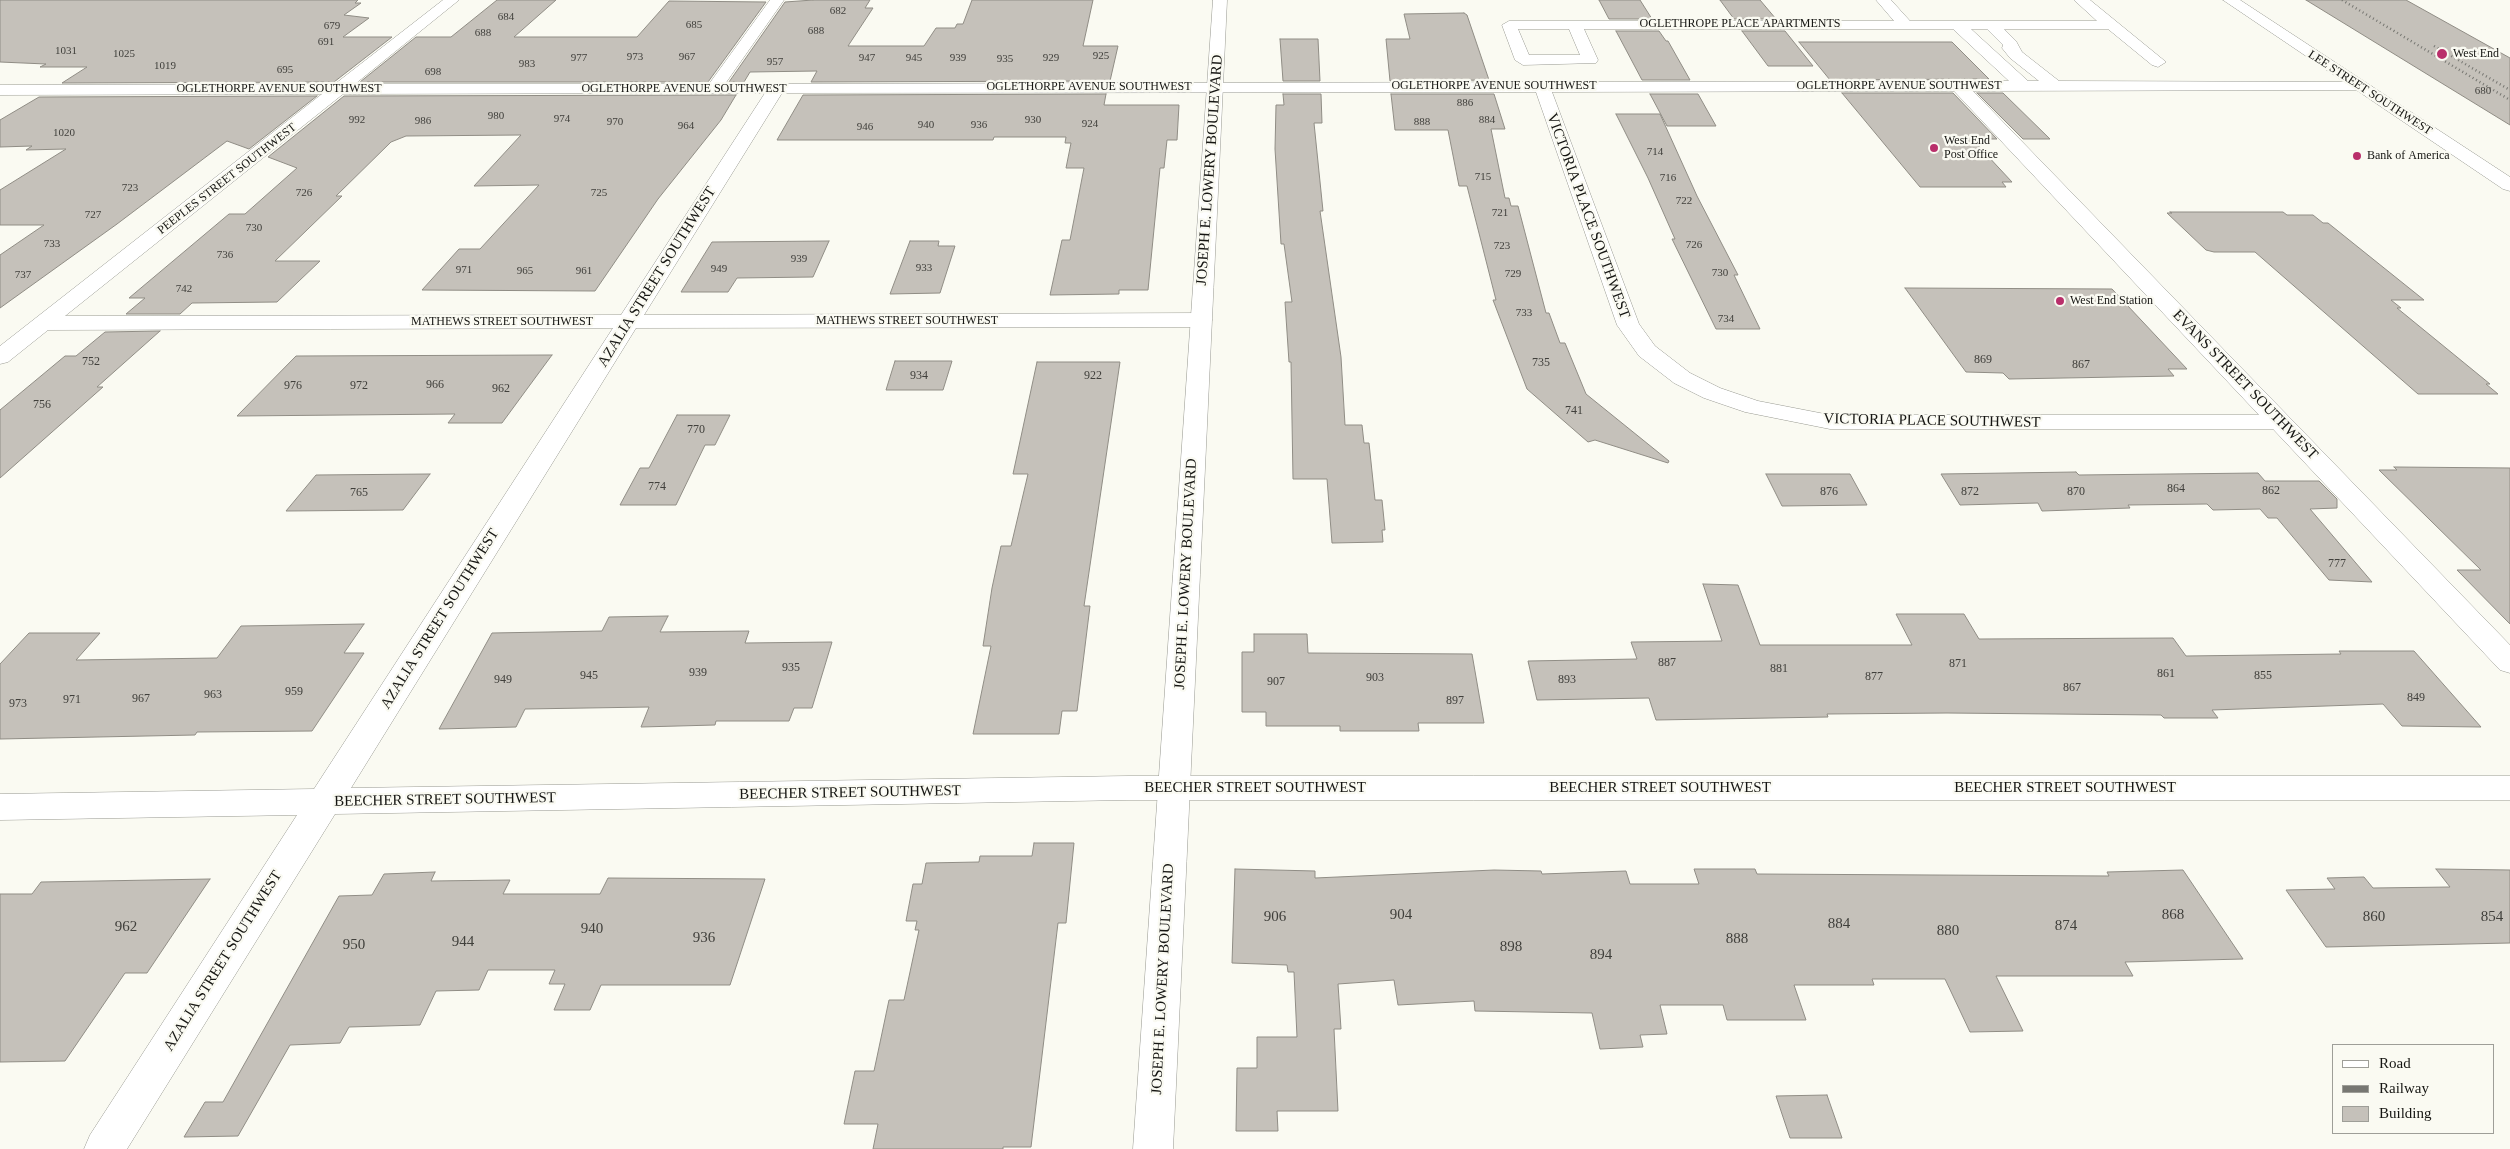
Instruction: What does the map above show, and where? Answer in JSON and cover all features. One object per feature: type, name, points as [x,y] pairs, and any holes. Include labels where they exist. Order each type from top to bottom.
[{"type":"street","name":"PEEPLES STREET SOUTHWEST","points":[[0,357],[342,89],[452,0]]},
{"type":"street","points":[[713,89],[777,0]]},
{"type":"street","name":"JOSEPH E. LOWERY BOULEVARD","points":[[1154,1149],[1173,788],[1220,0]]},
{"type":"street","points":[[1884,0],[1905,24]]},
{"type":"street","points":[[2080,0],[2158,62]]},
{"type":"street","name":"LEE STREET SOUTHWEST","points":[[2230,0],[2510,185]]},
{"type":"street","name":"OGLETHROPE PLACE APARTMENTS","points":[[1575,25],[1590,60],[1523,60],[1509,25],[1905,24],[2112,25]]},
{"type":"street","points":[[1958,25],[2024,85]]},
{"type":"street","points":[[1991,25],[2011,44],[2010,48],[2054,85]]},
{"type":"street","name":"EVANS STREET SOUTHWEST","points":[[1958,85],[2510,663]]},
{"type":"street","name":"OGLETHORPE AVENUE SOUTHWEST","points":[[0,90],[2358,85]]},
{"type":"street","name":"VICTORIA PLACE SOUTHWEST","points":[[1542,86],[1628,325],[1647,351],[1682,378],[1712,393],[1753,408],[1830,422],[2280,422]]},
{"type":"street","name":"AZALIA STREET SOUTHWEST","points":[[104,1149],[776,88]]},
{"type":"street","name":"MATHEWS STREET SOUTHWEST","points":[[43,323],[1201,320]]},
{"type":"street","name":"BEECHER STREET SOUTHWEST","points":[[0,807],[1173,788],[2510,788]]},
{"type":"building","points":[[0,0],[358,0],[355,3],[361,3],[344,15],[369,18],[343,37],[392,37],[334,82],[62,83],[87,67],[40,67],[46,64],[0,62]]},
{"type":"building","points":[[497,0],[556,0],[514,37],[637,37],[669,1],[766,2],[708,82],[360,82],[416,37],[451,37]]},
{"type":"building","points":[[870,0],[865,8],[873,8],[848,46],[924,46],[936,28],[955,28],[957,24],[963,24],[972,0],[1093,0],[1083,46],[1118,46],[1110,81],[811,82],[817,71],[750,72],[744,82],[729,82],[785,2]]},
{"type":"building","points":[[1599,0],[1640,0],[1652,19],[1609,19]]},
{"type":"building","points":[[1720,0],[1760,0],[1776,19],[1734,19]]},
{"type":"building","points":[[2306,0],[2406,0],[2510,58],[2510,125]]},
{"type":"building","points":[[1464,13],[1467,15],[1489,80],[1390,81],[1386,39],[1410,39],[1404,14]]},
{"type":"building","points":[[1616,31],[1659,31],[1668,41],[1690,80],[1642,80]]},
{"type":"building","points":[[1742,31],[1785,31],[1813,66],[1768,66]]},
{"type":"building","points":[[1280,39],[1318,39],[1320,81],[1283,81]]},
{"type":"building","points":[[1799,42],[1952,42],[1989,79],[1830,80]]},
{"type":"building","points":[[1842,93],[1953,93],[1997,139],[1972,139],[2012,182],[2002,182],[2006,187],[1920,187]]},
{"type":"building","points":[[1977,93],[2003,93],[2050,139],[2023,139]]},
{"type":"building","points":[[1106,94],[1104,105],[1179,105],[1177,140],[1167,140],[1164,168],[1160,168],[1148,290],[1119,290],[1119,294],[1050,295],[1062,240],[1070,240],[1084,168],[1066,168],[1071,143],[1065,143],[1066,137],[994,137],[993,140],[777,140],[803,95]]},
{"type":"building","points":[[1283,94],[1321,94],[1322,123],[1314,123],[1323,211],[1320,211],[1341,357],[1345,425],[1362,425],[1364,443],[1369,443],[1375,500],[1382,500],[1385,530],[1382,530],[1383,542],[1332,543],[1327,479],[1293,479],[1291,362],[1289,362],[1285,302],[1292,302],[1284,244],[1281,244],[1275,149],[1276,105],[1284,105]]},
{"type":"building","points":[[1391,94],[1494,94],[1505,129],[1491,129],[1505,198],[1509,198],[1511,206],[1518,206],[1546,313],[1549,313],[1560,343],[1565,343],[1586,394],[1669,461],[1668,463],[1595,440],[1588,442],[1527,389],[1493,300],[1496,300],[1467,186],[1459,186],[1448,130],[1395,130]]},
{"type":"building","points":[[1650,94],[1698,94],[1716,126],[1667,126]]},
{"type":"building","points":[[736,95],[721,120],[658,199],[595,291],[422,290],[459,249],[480,249],[539,185],[474,186],[521,135],[406,136],[391,142],[336,196],[342,196],[275,261],[320,261],[277,302],[192,303],[180,314],[126,314],[145,298],[129,298],[229,214],[245,214],[297,168],[268,157],[344,96]]},
{"type":"building","points":[[317,96],[249,149],[227,141],[117,224],[0,308],[0,255],[44,225],[0,225],[0,190],[66,149],[26,150],[32,146],[0,147],[0,120],[39,97]]},
{"type":"building","points":[[1616,114],[1660,114],[1697,196],[1738,275],[1734,275],[1760,329],[1716,329],[1672,239],[1675,239],[1648,178]]},
{"type":"building","points":[[2170,212],[2283,212],[2287,215],[2313,215],[2323,223],[2328,223],[2424,300],[2391,300],[2401,308],[2397,308],[2490,384],[2486,384],[2498,394],[2418,394],[2255,252],[2214,252],[2206,250],[2167,213],[2172,213]]},
{"type":"building","points":[[829,241],[813,277],[737,278],[728,292],[681,292],[712,242]]},
{"type":"building","points":[[910,241],[939,241],[938,246],[955,246],[940,293],[890,294]]},
{"type":"building","points":[[1905,288],[2112,289],[2187,369],[2168,369],[2174,376],[2009,379],[2003,373],[1966,372]]},
{"type":"building","points":[[160,331],[97,387],[103,387],[0,478],[0,410],[65,356],[76,356],[105,332]]},
{"type":"building","points":[[552,355],[502,423],[448,423],[455,414],[237,416],[296,356]]},
{"type":"building","points":[[895,361],[952,361],[943,390],[886,390]]},
{"type":"building","points":[[1037,362],[1120,362],[1084,606],[1090,606],[1077,711],[1062,711],[1059,734],[973,734],[991,646],[983,646],[992,588],[1001,546],[1011,546],[1028,474],[1013,474]]},
{"type":"building","points":[[677,415],[730,415],[715,445],[705,445],[676,505],[620,505],[640,468],[649,468]]},
{"type":"building","points":[[2394,467],[2510,468],[2510,624],[2457,570],[2481,570],[2379,470],[2397,470]]},
{"type":"building","points":[[2076,472],[2079,475],[2258,473],[2265,481],[2319,481],[2337,499],[2337,508],[2310,509],[2372,582],[2329,580],[2277,518],[2268,518],[2260,509],[2213,510],[2207,504],[2128,505],[2130,508],[2042,511],[2038,503],[1960,505],[1941,474]]},
{"type":"building","points":[[430,474],[403,510],[286,511],[316,475]]},
{"type":"building","points":[[1766,474],[1850,474],[1867,505],[1782,506]]},
{"type":"building","points":[[1703,584],[1738,585],[1760,645],[1912,645],[1896,614],[1964,614],[1979,639],[2173,638],[2186,656],[2341,654],[2339,651],[2414,651],[2481,727],[2402,726],[2383,704],[2212,710],[2218,718],[2164,718],[2161,715],[1947,713],[1827,714],[1828,717],[1656,720],[1649,698],[1537,700],[1528,661],[1637,659],[1631,642],[1722,641]]},
{"type":"building","points":[[668,616],[660,632],[749,631],[745,643],[832,642],[812,708],[794,708],[789,721],[716,721],[715,725],[641,727],[649,707],[525,709],[516,727],[439,729],[492,633],[602,631],[609,617]]},
{"type":"building","points":[[364,624],[344,653],[364,653],[312,731],[197,732],[195,735],[0,739],[0,664],[29,633],[100,633],[76,660],[217,658],[241,626]]},
{"type":"building","points":[[1254,634],[1307,634],[1308,653],[1472,654],[1484,723],[1418,723],[1419,731],[1340,731],[1340,726],[1266,726],[1266,712],[1242,712],[1242,652],[1254,652]]},
{"type":"building","points":[[1034,843],[1074,843],[1066,923],[1058,923],[1031,1147],[1003,1147],[1003,1149],[873,1149],[878,1124],[844,1124],[855,1071],[874,1071],[889,1000],[904,1000],[919,930],[915,930],[917,921],[906,921],[913,884],[922,884],[926,863],[979,862],[980,856],[1032,856]]},
{"type":"building","points":[[1235,869],[1315,871],[1315,878],[1494,870],[1541,871],[1542,874],[1626,871],[1630,884],[1699,884],[1694,869],[1755,869],[1757,874],[2109,876],[2107,872],[2183,870],[2243,959],[2125,962],[2133,976],[1996,976],[2023,1031],[1970,1032],[1945,979],[1872,979],[1874,985],[1794,985],[1806,1020],[1727,1020],[1723,1005],[1660,1005],[1667,1034],[1640,1035],[1643,1047],[1600,1049],[1592,1013],[1475,1011],[1474,1001],[1398,1005],[1394,980],[1338,984],[1341,1029],[1334,1029],[1338,1111],[1277,1111],[1278,1131],[1236,1131],[1237,1068],[1257,1068],[1257,1037],[1297,1037],[1294,972],[1288,972],[1287,965],[1232,963]]},
{"type":"building","points":[[2436,869],[2510,870],[2510,943],[2326,947],[2286,890],[2335,889],[2327,878],[2364,877],[2373,888],[2450,887]]},
{"type":"building","points":[[435,872],[431,881],[510,880],[503,894],[600,894],[608,878],[765,879],[730,985],[601,985],[590,1010],[554,1010],[565,984],[549,984],[555,970],[488,970],[479,990],[436,991],[420,1025],[349,1027],[340,1043],[290,1045],[238,1136],[184,1137],[205,1102],[223,1102],[339,896],[372,895],[384,874]]},
{"type":"building","points":[[210,879],[147,973],[125,973],[65,1061],[0,1062],[0,894],[32,894],[41,882]]},
{"type":"building","points":[[1827,1095],[1842,1138],[1790,1138],[1776,1096]]},
{"type":"railway","points":[[2342,0],[2510,100]]},
{"type":"railway","points":[[2434,46],[2510,90]]},
{"type":"place","name":"West End","points":[[2442,54]]},
{"type":"place","name":"West End Post Office","points":[[1934,148]]},
{"type":"place","name":"Bank of America","points":[[2357,156]]},
{"type":"place","name":"West End Station","points":[[2060,301]]}]
